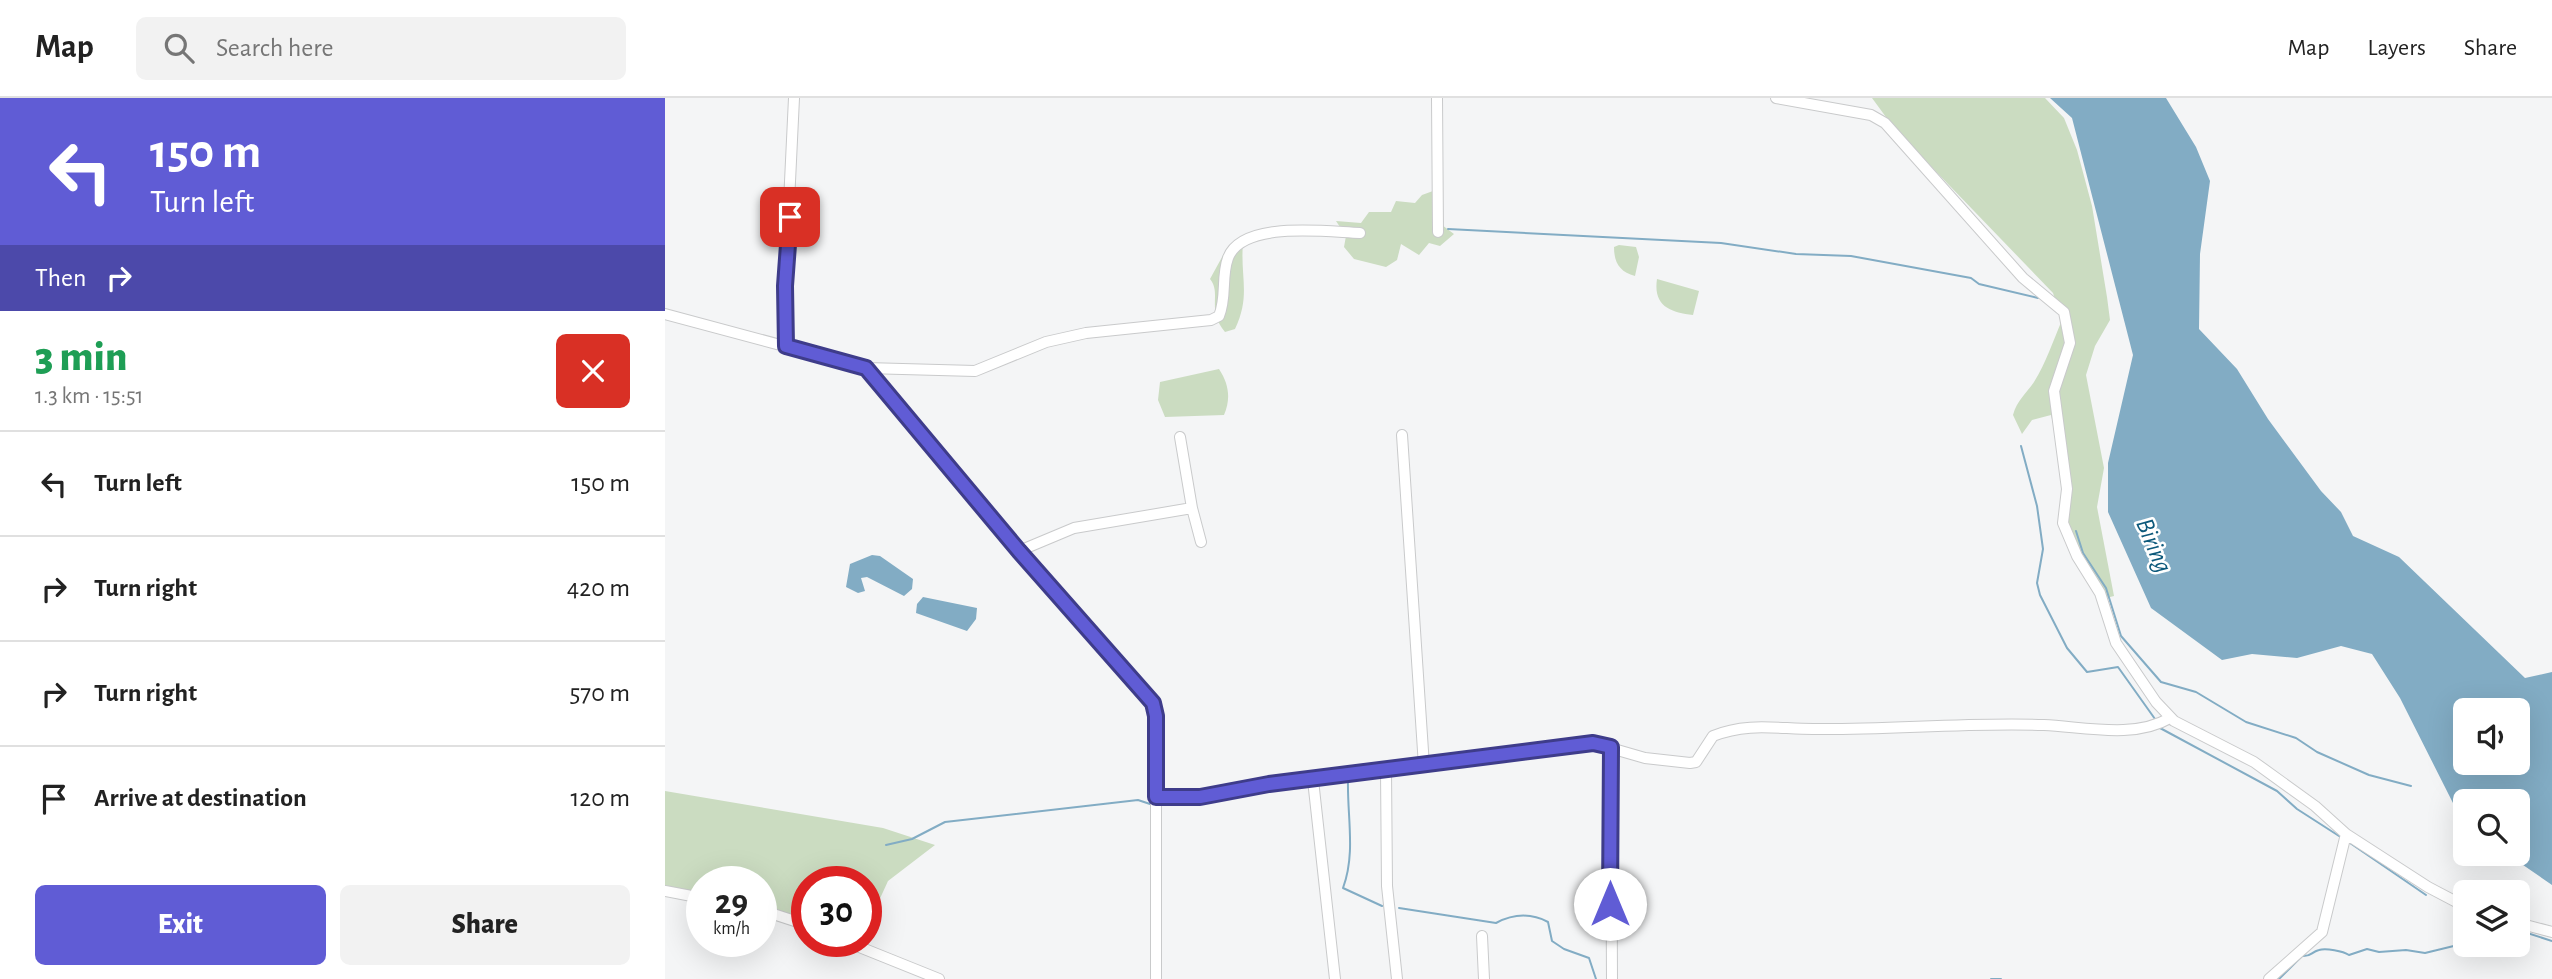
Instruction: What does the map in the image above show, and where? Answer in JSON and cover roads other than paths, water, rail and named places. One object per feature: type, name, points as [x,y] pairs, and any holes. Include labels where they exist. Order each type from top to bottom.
[{"type":"street","points":[[786,346],[785,286],[794,98]]},
{"type":"street","points":[[1437,98],[1439,232]]},
{"type":"street","points":[[1776,98],[1871,115],[1885,123],[2022,278],[2064,312],[2070,343],[2054,391],[2067,489],[2063,523],[2065,533],[2100,593],[2116,643],[2170,718],[2254,762],[2315,806],[2346,834],[2453,900]]},
{"type":"street","points":[[665,314],[866,368],[975,370],[1046,342],[1086,333],[1211,320],[1219,316],[1224,304],[1226,262],[1230,252],[1244,239],[1274,232],[1360,233]]},
{"type":"street","points":[[866,368],[1019,551],[1153,703],[1156,716],[1156,979]]},
{"type":"street","points":[[1402,435],[1424,766]]},
{"type":"street","points":[[1180,438],[1201,542]]},
{"type":"street","points":[[1019,551],[1074,527],[1192,508]]},
{"type":"street","points":[[1156,797],[1200,797],[1269,784],[1593,743],[1645,758],[1690,763],[1696,762],[1713,736],[1763,724],[1812,729],[1985,724],[2128,729],[2154,727],[2170,718]]},
{"type":"street","points":[[1611,747],[1612,979]]},
{"type":"street","points":[[1385,771],[1387,886],[1397,979]]},
{"type":"street","points":[[1313,780],[1335,979]]},
{"type":"street","points":[[2269,979],[2322,932],[2346,834]]},
{"type":"street","points":[[665,891],[686,895]]},
{"type":"street","points":[[2530,926],[2552,932]]},
{"type":"street","points":[[1482,936],[1484,979]]},
{"type":"street","points":[[882,956],[939,979]]},
{"type":"water","name":"Biring","points":[[2050,98],[2166,98],[2196,147],[2210,181],[2200,254],[2199,329],[2237,369],[2268,419],[2321,491],[2341,512],[2353,536],[2399,557],[2525,678],[2552,672],[2552,885],[2524,866],[2530,866],[2530,789],[2453,789],[2453,803],[2400,698],[2372,654],[2341,646],[2297,658],[2252,654],[2222,660],[2151,608],[2108,512],[2108,463],[2133,355],[2072,118]]},
{"type":"water","points":[[872,555],[880,556],[913,579],[912,589],[904,596],[867,577],[861,578],[865,591],[858,593],[846,587],[850,564]]},
{"type":"water","points":[[923,597],[977,608],[976,619],[967,631],[916,613],[917,604]]},
{"type":"waterway","points":[[1448,229],[1721,243],[1796,254],[1851,256],[1971,278],[1979,284],[2038,298]]},
{"type":"waterway","points":[[2021,446],[2037,506],[2043,549],[2037,583],[2040,595],[2067,648],[2087,672],[2118,667],[2155,719]]},
{"type":"waterway","points":[[2076,531],[2083,553],[2106,588],[2121,636],[2161,682],[2196,692],[2246,722],[2296,738],[2317,752],[2369,775],[2411,786]]},
{"type":"waterway","points":[[2160,728],[2277,791],[2297,809],[2339,836]]},
{"type":"waterway","points":[[1349,780],[1381,776]]},
{"type":"waterway","points":[[1320,783],[1348,780],[1350,848],[1343,888],[1382,906]]},
{"type":"waterway","points":[[1261,790],[1306,785]]},
{"type":"waterway","points":[[886,845],[912,839],[945,822],[1138,800],[1153,805]]},
{"type":"waterway","points":[[1163,805],[1197,802]]},
{"type":"waterway","points":[[2350,843],[2426,895]]},
{"type":"waterway","points":[[1399,908],[1496,923],[1522,916],[1542,919],[1548,922],[1552,941],[1564,949],[1589,958],[1596,979]]},
{"type":"waterway","points":[[2530,934],[2552,941]]},
{"type":"waterway","points":[[2279,979],[2302,956],[2319,950],[2334,950],[2349,955],[2367,949],[2379,952],[2406,950],[2425,953],[2453,946]]},
{"type":"waterway","points":[[1991,979],[2001,979]]}]
